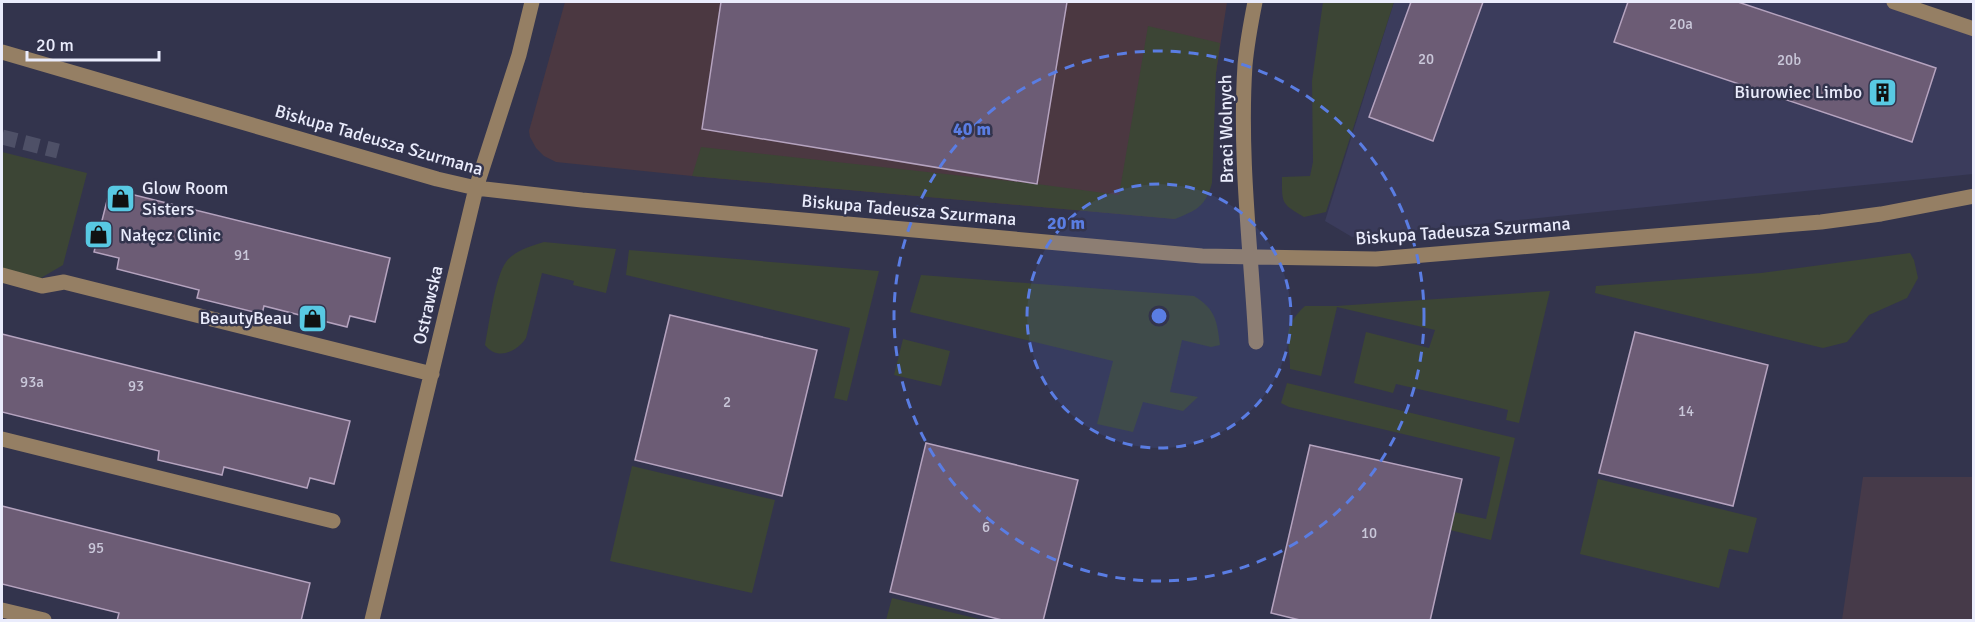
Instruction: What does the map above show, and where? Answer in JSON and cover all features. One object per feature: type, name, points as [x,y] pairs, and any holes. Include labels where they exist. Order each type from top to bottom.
[{"type":"street","name":"Ostrawska","points":[[372,621],[476,188],[519,55],[532,2]]},
{"type":"street","name":"Braci Wolnych","points":[[1255,2],[1245,61],[1244,94],[1250,256],[1256,342]]},
{"type":"street","points":[[1894,2],[1974,29]]},
{"type":"street","name":"Biskupa Tadeusza Szurmana","points":[[2,51],[437,179],[476,188],[1158,253],[1385,258],[1821,222],[1881,214],[1974,196]]},
{"type":"street","points":[[2,275],[42,286],[64,282],[432,374]]},
{"type":"street","points":[[2,439],[333,520]]},
{"type":"street","points":[[2,610],[44,621]]},
{"type":"shaded area","points":[[565,2],[1227,2],[1216,73],[1175,219],[556,162],[544,156],[536,148],[529,131]]},
{"type":"shaded area","points":[[1394,2],[1897,2],[1973,28],[1973,174],[1352,237],[1325,221]]},
{"type":"shaded area","points":[[1863,477],[1973,477],[1973,620],[1842,620]]},
{"type":"green space","points":[[1323,2],[1394,2],[1326,212],[1304,217],[1284,202],[1282,177],[1310,176],[1313,162],[1312,81]]},
{"type":"green space","points":[[1148,26],[1220,43],[1216,73],[1212,183],[1206,198],[1199,207],[1175,219],[692,176],[701,147],[1119,195]]},
{"type":"green space","points":[[2,152],[87,173],[63,265],[41,278],[2,268]]},
{"type":"green space","points":[[544,242],[616,249],[606,293],[573,285],[574,281],[542,273],[526,338],[512,351],[495,353],[485,345],[502,269],[513,255]]},
{"type":"green space","points":[[629,250],[879,271],[847,401],[834,398],[850,328],[626,275]]},
{"type":"green space","points":[[1910,253],[1918,278],[1907,298],[1869,315],[1847,342],[1823,348],[1595,293],[1596,286],[1761,273]]},
{"type":"green space","points":[[921,275],[1194,296],[1211,311],[1218,329],[1220,345],[1211,347],[1182,340],[1170,392],[1198,397],[1183,411],[1143,402],[1133,432],[1097,424],[1113,361],[910,312]]},
{"type":"green space","points":[[1550,291],[1519,423],[1506,420],[1508,410],[1493,406],[1396,384],[1393,393],[1354,383],[1366,332],[1429,348],[1435,330],[1337,307],[1321,376],[1290,369],[1289,328],[1305,306],[1337,306]]},
{"type":"green space","points":[[903,339],[950,351],[941,386],[894,375]]},
{"type":"green space","points":[[1287,383],[1515,438],[1491,540],[1450,530],[1454,512],[1486,519],[1500,457],[1289,407],[1281,403]]},
{"type":"green space","points":[[632,466],[775,500],[752,593],[610,561]]},
{"type":"green space","points":[[1598,479],[1757,518],[1748,553],[1729,549],[1719,588],[1580,554]]},
{"type":"green space","points":[[892,598],[983,620],[886,620]]},
{"type":"building","points":[[721,2],[1067,2],[1037,184],[702,129]]},
{"type":"building","points":[[1411,2],[1483,2],[1433,141],[1369,117]]},
{"type":"building","points":[[1628,2],[1738,2],[1936,68],[1912,142],[1614,42]]},
{"type":"building","points":[[110,189],[390,258],[375,322],[350,316],[347,327],[264,306],[262,314],[197,298],[199,290],[117,269],[119,258],[94,252]]},
{"type":"building","points":[[670,315],[817,350],[782,496],[635,460]]},
{"type":"building","points":[[1635,332],[1768,365],[1733,506],[1599,473]]},
{"type":"building","points":[[2,334],[350,421],[334,484],[310,478],[307,488],[224,467],[222,475],[158,460],[159,451],[2,412]]},
{"type":"building","points":[[926,443],[1078,480],[1043,621],[1006,621],[890,592]]},
{"type":"building","points":[[1310,445],[1462,479],[1430,621],[1304,621],[1271,613]]},
{"type":"building","points":[[2,506],[310,583],[301,621],[117,621],[119,613],[2,584]]},
{"type":"tunnel","points":[[2,137],[58,151]]},
{"type":"place","name":"Biurowiec Limbo","points":[[1883,92]]},
{"type":"place","name":"Glow Room Sisters","points":[[121,198]]},
{"type":"place","name":"Nałęcz Clinic","points":[[99,235]]},
{"type":"place","name":"BeautyBeau","points":[[313,318]]}]
